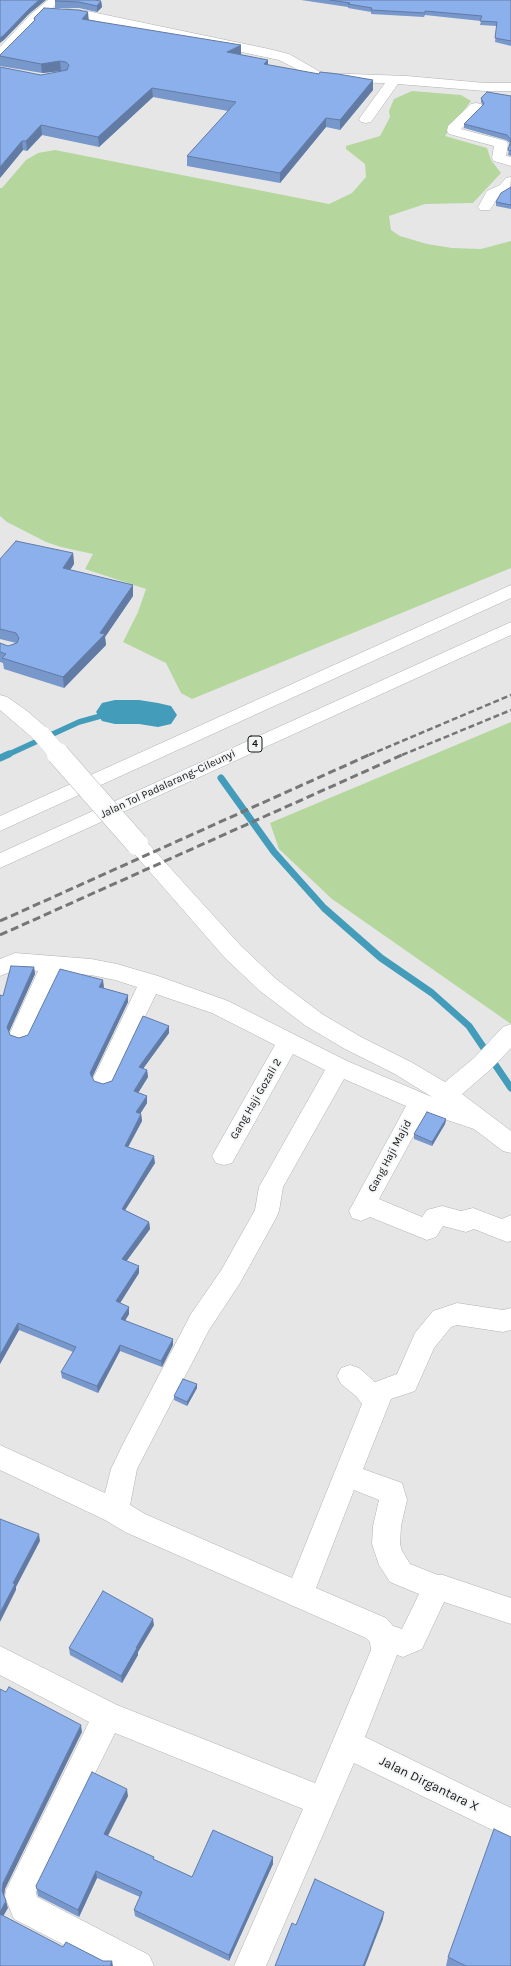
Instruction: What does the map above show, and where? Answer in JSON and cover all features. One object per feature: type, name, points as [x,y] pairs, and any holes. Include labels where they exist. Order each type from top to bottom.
[{"type":"main road","points":[[0,54],[41,12],[55,0]]},
{"type":"main road","points":[[41,12],[79,14],[269,53],[284,57],[318,76],[329,78],[394,80],[486,87],[511,87]]},
{"type":"main road","points":[[366,119],[394,80]]},
{"type":"main road","points":[[476,107],[453,130],[502,144]]},
{"type":"main road","points":[[511,134],[502,144],[499,158],[511,162]]},
{"type":"main road","points":[[485,207],[492,194],[506,188],[511,181]]},
{"type":"main road","points":[[0,824],[511,591]]},
{"type":"main road","name":"Jalan Tol Padalarang–Cileunyi","points":[[0,861],[511,628]]},
{"type":"main road","points":[[0,701],[20,715],[42,734],[194,910],[233,952],[268,985],[314,1020],[353,1043],[403,1068],[446,1094],[511,1144]]},
{"type":"main road","points":[[0,968],[15,961],[53,963],[91,967],[117,972],[150,982],[220,1007],[339,1067],[420,1102],[482,1122]]},
{"type":"main road","points":[[20,1035],[53,963]]},
{"type":"main road","points":[[103,1081],[150,982]]},
{"type":"main road","points":[[446,1094],[482,1064],[508,1036]]},
{"type":"main road","name":"Gang Haji Gozali 2","points":[[224,1156],[288,1042]]},
{"type":"main road","points":[[115,1511],[124,1469],[135,1446],[200,1322],[230,1276],[264,1217],[267,1211],[271,1187],[277,1175],[339,1067]]},
{"type":"main road","name":"Gang Haji Majid","points":[[420,1102],[363,1207],[427,1230],[436,1217],[442,1216],[466,1222],[469,1218],[474,1218],[506,1232],[511,1225]]},
{"type":"main road","points":[[299,1595],[376,1402],[382,1391],[390,1387],[406,1383],[424,1341],[442,1319],[457,1314],[503,1320],[511,1319]]},
{"type":"main road","points":[[350,1376],[365,1388],[376,1402]]},
{"type":"main road","points":[[0,1457],[115,1511],[135,1523],[376,1628],[384,1637],[402,1643],[412,1639],[434,1592],[438,1588]]},
{"type":"main road","points":[[347,1475],[392,1492],[393,1500],[387,1526],[386,1544],[389,1556],[400,1574],[438,1588],[443,1588],[511,1611]]},
{"type":"main road","points":[[250,1966],[347,1744],[385,1650],[384,1637]]},
{"type":"main road","points":[[0,1660],[108,1716],[322,1801]]},
{"type":"main road","points":[[108,1716],[21,1890],[20,1897],[25,1908],[138,1966]]},
{"type":"main road","name":"Jalan Dirgantara X","points":[[347,1744],[511,1824]]},
{"type":"green space","points":[[412,91],[461,95],[471,101],[445,136],[487,148],[491,160],[501,173],[473,203],[425,204],[389,216],[391,230],[400,236],[427,244],[452,248],[481,249],[511,241],[511,568],[192,699],[181,693],[166,663],[123,642],[138,612],[146,589],[85,569],[93,554],[46,542],[7,522],[0,516],[0,188],[2,188],[26,160],[38,153],[55,150],[329,204],[352,193],[366,177],[365,164],[346,149],[346,146],[380,136],[390,117],[389,111],[394,99]]},
{"type":"green space","points":[[511,722],[511,1024],[332,899],[279,849],[270,823]]},
{"type":"building","points":[[0,0],[39,0],[0,38]]},
{"type":"building","points":[[330,0],[511,0],[511,41],[495,38],[497,22],[480,21],[482,16],[425,11],[425,13],[371,10],[372,8]]},
{"type":"building","points":[[55,1],[101,1],[97,6],[79,2]]},
{"type":"building","points":[[44,8],[78,10],[88,12],[82,19],[241,45],[227,52],[268,60],[264,64],[319,74],[320,72],[338,74],[373,80],[340,120],[326,118],[280,173],[187,156],[236,102],[152,88],[98,137],[41,125],[26,141],[22,141],[0,167],[0,67],[41,75],[67,70],[69,65],[66,62],[60,61],[41,64],[0,56],[35,20],[34,18]]},
{"type":"building","points":[[487,92],[511,96],[511,140],[507,135],[464,124],[484,104],[481,98]]},
{"type":"building","points":[[511,140],[511,151],[508,150]]},
{"type":"building","points":[[511,187],[511,205],[496,202],[501,193]]},
{"type":"building","points":[[16,541],[73,553],[63,568],[133,585],[100,633],[105,634],[63,677],[2,658],[6,654],[0,652],[0,643],[8,646],[17,643],[19,638],[16,633],[0,629],[0,559]]},
{"type":"building","points":[[11,966],[34,967],[7,1027],[10,1035],[19,1038],[28,1035],[60,969],[103,980],[99,987],[128,995],[90,1073],[94,1081],[103,1084],[112,1081],[143,1016],[169,1026],[139,1067],[147,1070],[134,1091],[147,1096],[136,1112],[141,1114],[125,1146],[154,1156],[122,1209],[149,1222],[122,1259],[139,1266],[116,1301],[129,1307],[121,1319],[173,1339],[161,1361],[120,1345],[97,1386],[61,1372],[76,1347],[18,1323],[0,1355],[0,995],[3,996]]},
{"type":"building","points":[[427,1112],[446,1119],[432,1142],[414,1134]]},
{"type":"building","points":[[183,1379],[197,1384],[187,1402],[174,1396]]},
{"type":"building","points":[[0,1519],[39,1534],[13,1583],[15,1584],[0,1613]]},
{"type":"building","points":[[103,1591],[153,1619],[121,1676],[69,1648]]},
{"type":"building","points":[[9,1687],[81,1725],[3,1883],[2,1891],[6,1901],[0,1912],[0,1689],[6,1692]]},
{"type":"building","points":[[92,1772],[127,1789],[104,1834],[154,1857],[153,1859],[192,1877],[213,1830],[273,1857],[229,1955],[134,1910],[142,1892],[96,1871],[78,1910],[37,1889],[36,1886]]},
{"type":"building","points":[[494,1829],[511,1837],[511,1966],[466,1966],[448,1957]]},
{"type":"building","points":[[315,1879],[384,1912],[363,1966],[275,1966],[292,1923],[296,1925]]},
{"type":"building","points":[[0,1914],[63,1947],[66,1942],[103,1961],[112,1961],[110,1966],[0,1966]]},
{"type":"waterway","points":[[7,755],[79,722],[115,712]]},
{"type":"waterway","points":[[115,712],[139,712],[158,715]]},
{"type":"waterway","points":[[0,758],[9,754]]},
{"type":"waterway","points":[[221,778],[274,852],[324,908],[381,958],[432,993],[469,1026],[511,1088]]},
{"type":"railway","points":[[369,755],[511,695]]},
{"type":"railway","points":[[402,755],[511,710]]},
{"type":"railway","points":[[0,921],[371,754]]},
{"type":"railway","points":[[0,935],[404,754]]}]
